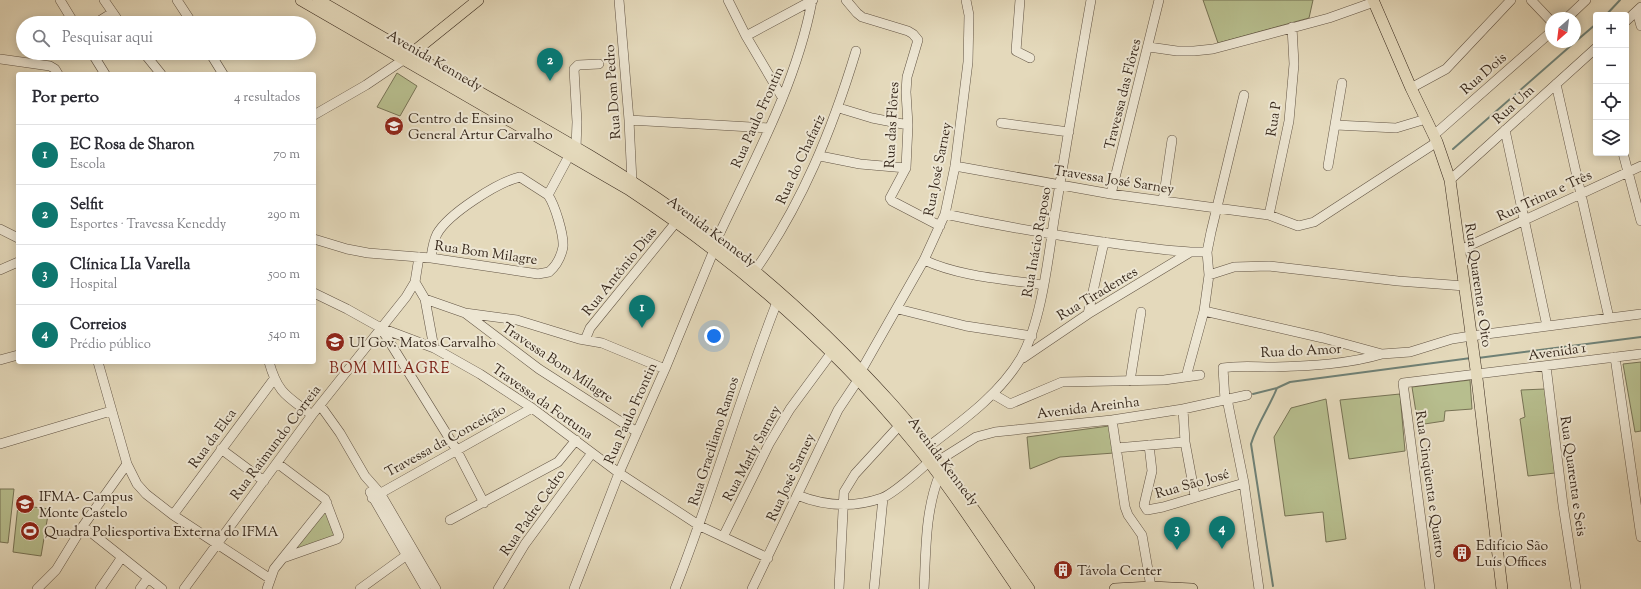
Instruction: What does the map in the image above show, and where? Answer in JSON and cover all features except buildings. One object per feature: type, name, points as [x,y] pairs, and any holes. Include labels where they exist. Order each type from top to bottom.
[{"type":"main road","name":"Avenida Kennedy","points":[[301,0],[408,57],[573,151],[632,182],[677,212],[777,302],[834,349]]},
{"type":"main road","name":"Avenida Kennedy","points":[[318,0],[408,57]]},
{"type":"main road","points":[[408,57],[478,0]]},
{"type":"main road","name":"Rua Quarenta e Oito","points":[[1373,1],[1411,88],[1436,139],[1450,180],[1477,373],[1502,589]]},
{"type":"main road","name":"Avenida Kennedy","points":[[573,151],[677,222],[715,245],[754,272],[834,349],[928,447],[939,476],[1018,589]]},
{"type":"main road","name":"Avenida Kennedy","points":[[860,376],[899,426],[934,462],[1029,589]]},
{"type":"main road","points":[[1115,589],[1192,589]]},
{"type":"street","points":[[60,0],[70,16]]},
{"type":"street","points":[[104,0],[112,14],[108,16]]},
{"type":"street","points":[[178,0],[188,16]]},
{"type":"street","name":"Rua Dom Pedro","points":[[618,0],[629,120],[632,182]]},
{"type":"street","points":[[728,0],[746,36],[782,97]]},
{"type":"street","name":"Rua Paulo Frontin","points":[[746,36],[812,0]]},
{"type":"street","name":"Rua Paulo Frontin","points":[[574,589],[619,473],[665,369],[715,245],[782,97],[806,31],[812,0]]},
{"type":"street","name":"Rua das Flôres","points":[[846,0],[857,14],[862,17],[908,31],[918,40],[907,77],[906,92],[908,126],[906,168],[890,200],[940,226]]},
{"type":"street","name":"Rua José Sarney","points":[[752,589],[838,410],[860,376],[898,309],[924,260],[945,214],[955,166],[968,62],[969,15],[966,0]]},
{"type":"street","points":[[1020,0],[1016,48],[1018,54],[1030,58]]},
{"type":"street","name":"Rua Inácio Raposo","points":[[928,447],[971,414],[993,394],[1020,359],[1032,336],[1052,235],[1091,0]]},
{"type":"street","points":[[1149,0],[1159,1]]},
{"type":"street","points":[[1411,88],[1446,69],[1511,0]]},
{"type":"street","points":[[1531,0],[1545,15]]},
{"type":"street","points":[[1573,12],[1586,0]]},
{"type":"street","name":"Travessa das Flôres","points":[[1111,194],[1149,47],[1159,1]]},
{"type":"street","points":[[1149,47],[1177,51],[1213,48],[1329,18],[1373,1]]},
{"type":"street","points":[[1629,18],[1639,9]]},
{"type":"street","points":[[1639,9],[1641,26]]},
{"type":"street","name":"Rua P","points":[[1269,215],[1289,113],[1294,64],[1292,27]]},
{"type":"street","name":"Rua Dois","points":[[1269,215],[1292,225],[1304,226],[1327,213],[1436,139],[1545,38]]},
{"type":"street","name":"Rua do Chafariz","points":[[754,272],[780,234],[820,156],[839,108],[856,51]]},
{"type":"street","name":"Rua Um","points":[[1450,180],[1593,52]]},
{"type":"street","points":[[316,114],[366,85],[408,57]]},
{"type":"street","points":[[0,59],[50,66],[56,71]]},
{"type":"street","points":[[96,60],[104,72]]},
{"type":"street","points":[[150,60],[159,72]]},
{"type":"street","points":[[214,60],[220,72]]},
{"type":"street","points":[[431,258],[433,246],[444,225],[464,207],[479,197],[520,177],[548,195],[573,151],[577,122],[574,69],[578,65],[598,64]]},
{"type":"street","points":[[1328,166],[1342,83]]},
{"type":"street","points":[[1556,84],[1582,193],[1609,318]]},
{"type":"street","points":[[1186,377],[1204,312],[1209,274],[1208,252],[1216,207],[1244,96]]},
{"type":"street","points":[[839,108],[872,118],[908,126]]},
{"type":"street","points":[[1336,125],[1396,128],[1426,119]]},
{"type":"street","points":[[629,120],[769,128]]},
{"type":"street","points":[[1001,123],[1069,132]]},
{"type":"street","points":[[1505,130],[1547,326]]},
{"type":"street","points":[[1163,201],[1172,140]]},
{"type":"street","points":[[820,156],[860,164],[906,168]]},
{"type":"street","points":[[1624,156],[1641,221]]},
{"type":"street","name":"Travessa José Sarney","points":[[955,166],[1111,194],[1269,215]]},
{"type":"street","name":"Rua Trinta e Três","points":[[1460,250],[1641,166]]},
{"type":"street","name":"Rua Bom Milagre","points":[[316,240],[347,249],[368,253],[431,258],[538,274],[549,272],[557,262],[563,246],[557,217],[548,195]]},
{"type":"street","points":[[945,214],[1052,235],[1189,253],[1208,252]]},
{"type":"street","name":"Rua Antônio Dias","points":[[585,340],[590,328],[677,222]]},
{"type":"street","points":[[0,229],[16,237]]},
{"type":"street","points":[[1088,314],[1104,242]]},
{"type":"street","name":"Rua Tiradentes","points":[[1020,359],[1088,314],[1189,253]]},
{"type":"street","name":"Rua Raimundo Correia","points":[[184,589],[312,415],[381,328],[415,282],[419,257]]},
{"type":"street","points":[[924,260],[964,273],[1043,285]]},
{"type":"street","points":[[0,270],[16,263]]},
{"type":"street","points":[[1209,274],[1234,267],[1269,266],[1398,281],[1465,286]]},
{"type":"street","points":[[415,282],[425,299],[434,348]]},
{"type":"street","name":"Travessa da Fortuna","points":[[316,294],[381,328],[434,348],[480,374],[532,408],[619,473],[700,526],[768,558]]},
{"type":"street","name":"Travessa Bom Milagre","points":[[425,299],[465,313],[517,320],[585,340],[602,343],[665,369]]},
{"type":"street","name":"Rua Graciliano Ramos","points":[[675,589],[700,526],[756,356],[777,302]]},
{"type":"street","points":[[898,309],[966,326],[1032,336]]},
{"type":"street","points":[[1130,381],[1141,312]]},
{"type":"street","points":[[1204,312],[1323,338],[1382,354],[1410,352],[1452,339],[1471,336],[1641,314]]},
{"type":"street","name":"Travessa Bom Milagre","points":[[465,313],[539,369],[637,432]]},
{"type":"street","points":[[381,328],[456,449],[484,503]]},
{"type":"street","name":"Rua Marly Sarney","points":[[723,537],[769,444],[790,409],[834,349]]},
{"type":"street","name":"Rua do Amor","points":[[1226,400],[1221,370],[1223,368],[1235,366],[1275,367],[1362,360],[1382,354]]},
{"type":"street","name":"Avenida 1","points":[[1477,373],[1641,354]]},
{"type":"street","points":[[0,360],[16,356]]},
{"type":"street","points":[[1615,357],[1638,502],[1641,537]]},
{"type":"street","points":[[99,364],[127,464],[134,478],[173,515],[269,578]]},
{"type":"street","points":[[270,364],[274,379],[282,392],[312,415]]},
{"type":"street","name":"Rua Quarenta e Seis","points":[[1546,366],[1563,505],[1576,589]]},
{"type":"street","name":"Rua Cinqüenta e Quatro","points":[[1430,589],[1403,383],[1477,373]]},
{"type":"street","points":[[993,394],[1010,404],[1062,382],[1164,380],[1200,375]]},
{"type":"street","name":"Rua da Elca","points":[[173,515],[274,379]]},
{"type":"street","name":"Avenida Areinha","points":[[883,498],[934,462],[976,437],[995,432],[1112,420],[1183,409],[1247,395]]},
{"type":"street","points":[[1226,400],[1244,483],[1259,589]]},
{"type":"street","points":[[320,405],[340,433],[410,553],[436,589]]},
{"type":"street","name":"Travessa da Conceição","points":[[376,495],[456,449],[532,408]]},
{"type":"street","points":[[1183,409],[1185,442],[1195,496]]},
{"type":"street","points":[[0,444],[111,411]]},
{"type":"street","points":[[1112,420],[1125,507],[1128,515],[1142,535],[1159,588]]},
{"type":"street","points":[[839,589],[842,504],[846,486],[899,426]]},
{"type":"street","points":[[450,520],[558,462],[576,440]]},
{"type":"street","points":[[1116,448],[1185,442]]},
{"type":"street","name":"Rua São José","points":[[1149,445],[1152,471],[1144,505],[1147,510],[1163,507],[1195,496],[1244,483]]},
{"type":"street","points":[[221,449],[264,481]]},
{"type":"street","name":"Rua Padre Cedro","points":[[498,589],[524,544],[592,453]]},
{"type":"street","points":[[277,463],[321,495],[327,503],[338,538],[283,558]]},
{"type":"street","points":[[37,589],[56,570],[83,526],[127,464]]},
{"type":"street","points":[[924,589],[928,522],[931,500],[939,476]]},
{"type":"street","points":[[797,494],[815,502],[842,504],[883,498],[874,589]]},
{"type":"street","points":[[267,589],[269,578],[274,569],[327,503]]},
{"type":"street","points":[[83,526],[162,589]]},
{"type":"street","points":[[360,589],[410,553]]},
{"type":"street","points":[[410,553],[426,589]]},
{"type":"street","points":[[100,589],[122,557]]},
{"type":"street","points":[[140,589],[148,578]]},
{"type":"green space","points":[[1203,0],[1313,0],[1309,18],[1218,43]]},
{"type":"green space","points":[[397,73],[417,86],[400,116],[377,107]]},
{"type":"green space","points":[[1641,362],[1641,431],[1635,432],[1623,364]]},
{"type":"green space","points":[[1470,380],[1472,409],[1445,411],[1444,421],[1418,425],[1412,387]]},
{"type":"green space","points":[[1545,389],[1555,473],[1528,476],[1520,419],[1525,417],[1521,390]]},
{"type":"green space","points":[[1400,394],[1405,451],[1349,459],[1340,400]]},
{"type":"green space","points":[[1326,399],[1346,539],[1326,542],[1323,512],[1285,516],[1274,437],[1291,408]]},
{"type":"green space","points":[[1109,426],[1114,453],[1060,457],[1030,469],[1027,437]]},
{"type":"green space","points":[[0,489],[14,489],[8,543],[0,542]]},
{"type":"green space","name":"Quadra Poliesportiva Externa do IFMA","points":[[18,505],[49,509],[41,556],[13,552]]},
{"type":"green space","points":[[326,510],[338,537],[291,553]]},
{"type":"waterway","points":[[1609,12],[1620,0]]},
{"type":"waterway","points":[[1581,37],[1593,27]]},
{"type":"waterway","points":[[1453,149],[1568,48]]},
{"type":"waterway","points":[[1478,358],[1641,337]]},
{"type":"waterway","points":[[1253,394],[1277,388],[1290,382],[1471,358]]},
{"type":"waterway","points":[[1273,586],[1251,444],[1256,430],[1277,388]]},
{"type":"place","name":"Selfit","points":[[550,81]]},
{"type":"place","name":"Centro de Ensino General Artur Carvalho","points":[[394,126]]},
{"type":"place","name":"EC Rosa de Sharon","points":[[642,328]]},
{"type":"place","name":"UI Gov. Matos Carvalho","points":[[335,342]]},
{"type":"place","name":"IFMA- Campus Monte Castelo","points":[[25,504]]},
{"type":"place","name":"Quadra Poliesportiva Externa do IFMA","points":[[30,531]]},
{"type":"place","name":"Correios","points":[[1222,549]]},
{"type":"place","name":"Clínica LIa Varella","points":[[1177,550]]},
{"type":"place","name":"Edifício São Luís Offices","points":[[1462,553]]},
{"type":"place","name":"Távola Center","points":[[1063,570]]},
{"type":"district","name":"BOM MILAGRE","points":[[390,368]]}]
